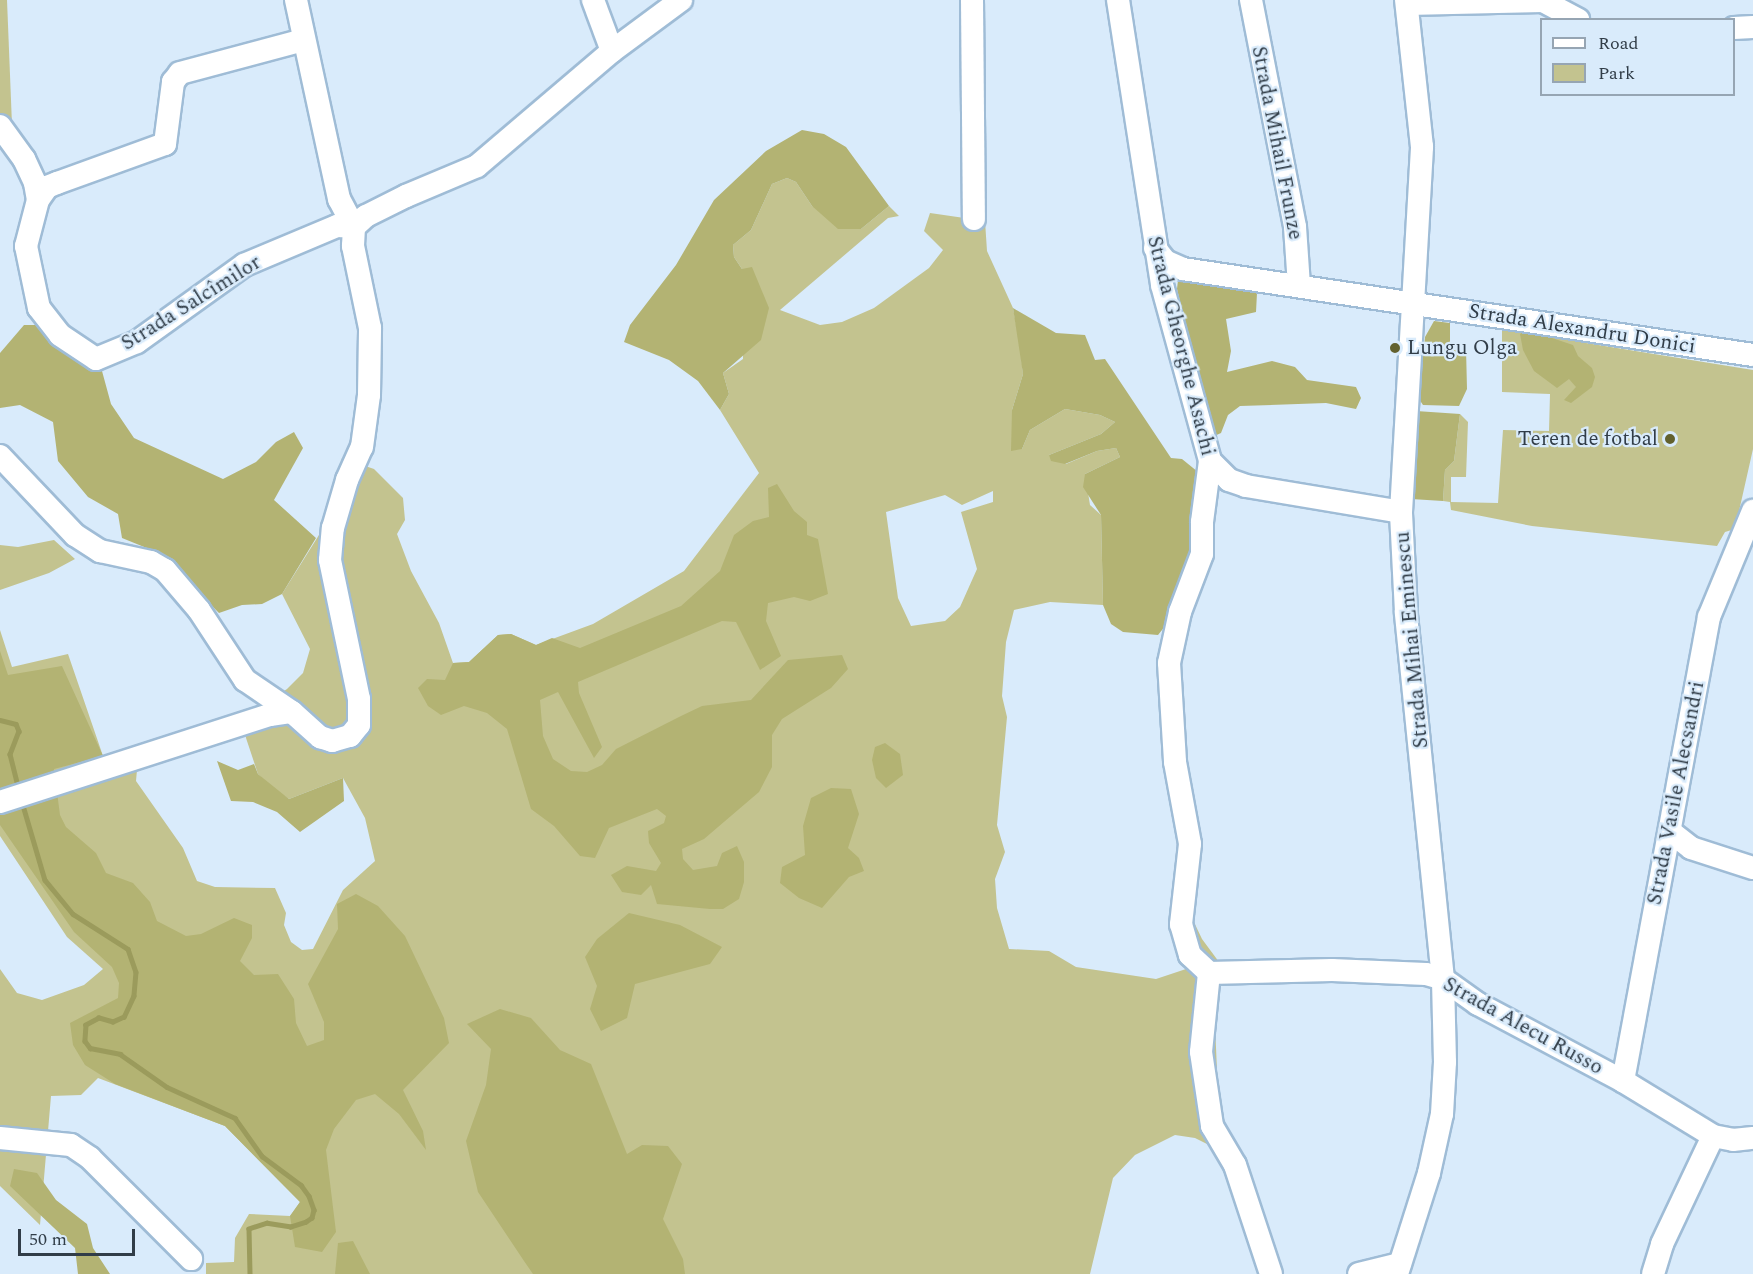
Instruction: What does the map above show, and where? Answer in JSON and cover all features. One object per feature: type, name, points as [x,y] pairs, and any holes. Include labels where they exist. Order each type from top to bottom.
[{"type":"street","points":[[0,456],[75,535],[100,551],[151,562],[165,570],[199,610],[245,680],[292,712],[320,738],[332,741],[350,736],[359,725],[359,699],[330,560],[333,528],[347,480],[362,447],[369,395],[370,328],[353,246],[354,227],[339,200],[296,0]]},
{"type":"street","points":[[593,0],[612,51]]},
{"type":"street","points":[[354,227],[366,216],[406,196],[477,166],[612,51],[681,0]]},
{"type":"street","points":[[972,0],[974,219]]},
{"type":"street","name":"Strada Gheorghe Asachi","points":[[1118,0],[1155,248],[1210,461],[1202,522],[1202,554],[1180,612],[1168,663],[1176,762],[1190,844],[1181,924],[1190,955],[1209,973]]},
{"type":"street","name":"Strada Mihail Frunze","points":[[1251,0],[1295,227],[1299,286]]},
{"type":"street","points":[[1406,2],[1543,1],[1574,18]]},
{"type":"street","name":"Strada Mihai Eminescu","points":[[1399,1269],[1429,1173],[1442,1114],[1444,1016],[1443,979],[1406,612],[1401,512],[1410,302],[1422,147],[1406,2]]},
{"type":"street","points":[[1735,28],[1753,27]]},
{"type":"street","points":[[38,200],[47,188],[57,183],[165,144],[173,82],[180,73],[303,40]]},
{"type":"street","points":[[0,126],[24,159],[38,200]]},
{"type":"street","name":"Strada Salcîmilor","points":[[38,200],[26,246],[39,308],[60,335],[96,359],[137,342],[243,265],[337,226],[354,227]]},
{"type":"street","name":"Strada Alexandru Donici","points":[[1155,248],[1165,261],[1183,269],[1753,356]]},
{"type":"street","points":[[1210,461],[1229,480],[1245,486],[1401,512]]},
{"type":"street","name":"Strada Vasile Alecsandri","points":[[1623,1082],[1664,852],[1671,833],[1709,617],[1753,511]]},
{"type":"street","points":[[0,802],[270,714],[292,712]]},
{"type":"street","points":[[1671,833],[1691,848],[1753,868]]},
{"type":"street","name":"Strada Alecu Russo","points":[[1209,973],[1332,970],[1426,974],[1443,979],[1478,1004],[1623,1082],[1713,1136]]},
{"type":"street","points":[[1209,973],[1201,1053],[1208,1110],[1212,1126],[1234,1165],[1271,1274]]},
{"type":"street","points":[[1444,1016],[1478,1004]]},
{"type":"street","points":[[1653,1274],[1662,1244],[1713,1136],[1733,1140],[1753,1138]]},
{"type":"street","points":[[0,1138],[71,1145],[90,1158],[191,1259]]},
{"type":"street","points":[[1359,1274],[1399,1269]]},
{"type":"green space","points":[[0,0],[7,0],[12,125],[0,142]]},
{"type":"green space","points":[[787,178],[796,182],[812,206],[861,229],[889,206],[899,216],[888,218],[780,310],[820,325],[842,322],[874,308],[929,268],[943,250],[924,231],[930,213],[985,221],[987,251],[1013,308],[1020,345],[1023,374],[1012,410],[1022,449],[1030,430],[1065,409],[1100,415],[1115,422],[1101,434],[1049,455],[1066,464],[1097,451],[1116,448],[1120,457],[1085,474],[1090,505],[1101,515],[1103,605],[1050,602],[1014,610],[1006,642],[1002,696],[1007,717],[997,825],[1005,852],[995,879],[997,908],[1009,949],[1049,951],[1076,967],[1156,979],[1186,969],[1171,922],[1192,918],[1202,939],[1219,962],[1215,1025],[1219,1115],[1213,1147],[1195,1138],[1175,1135],[1135,1155],[1113,1178],[1090,1274],[206,1274],[206,1263],[234,1262],[235,1238],[249,1214],[290,1216],[300,1202],[225,1126],[98,1078],[81,1095],[51,1096],[40,1225],[0,1186],[0,969],[17,993],[42,1000],[84,985],[103,969],[67,937],[0,836],[0,630],[12,667],[68,654],[103,756],[159,740],[137,770],[136,781],[183,848],[197,881],[215,887],[275,888],[286,913],[284,925],[291,942],[302,950],[313,949],[343,890],[375,861],[365,818],[343,778],[289,799],[275,790],[258,774],[246,738],[244,718],[287,689],[303,673],[310,649],[282,594],[324,527],[342,458],[374,469],[403,498],[405,520],[397,534],[411,571],[439,623],[453,663],[469,662],[498,635],[511,634],[536,645],[593,624],[684,571],[759,473],[720,410],[729,394],[723,373],[743,359],[742,269],[734,257],[733,245],[751,230],[772,184]],"holes":[[[993,491],[993,502],[961,512],[977,569],[960,607],[945,621],[911,626],[898,598],[886,512],[945,495],[962,505]]]},
{"type":"green space","points":[[1502,323],[1586,343],[1753,370],[1753,449],[1735,529],[1725,532],[1717,546],[1532,526],[1451,510],[1450,502],[1443,501],[1445,470],[1454,461],[1460,414],[1468,422],[1466,477],[1451,477],[1451,502],[1498,503],[1503,430],[1549,431],[1550,394],[1502,392]]},
{"type":"green space","points":[[54,540],[75,559],[49,573],[0,590],[0,545],[18,547]]},
{"type":"shaded area","points":[[802,130],[824,134],[846,147],[889,206],[861,229],[838,229],[812,206],[796,182],[787,178],[772,184],[751,230],[733,245],[734,257],[742,269],[752,267],[769,308],[761,340],[723,373],[729,394],[720,410],[698,381],[669,360],[624,342],[630,325],[676,265],[714,200],[766,151]]},
{"type":"shaded area","points":[[1190,275],[1261,286],[1257,293],[1256,312],[1226,319],[1231,351],[1227,372],[1272,361],[1295,367],[1307,380],[1356,387],[1361,398],[1356,409],[1326,403],[1240,406],[1228,415],[1221,433],[1212,437],[1177,289],[1178,280]]},
{"type":"shaded area","points":[[1013,308],[1056,333],[1085,335],[1095,360],[1105,359],[1171,458],[1182,459],[1198,472],[1198,550],[1170,620],[1158,635],[1123,632],[1111,624],[1103,605],[1101,515],[1083,487],[1085,474],[1120,457],[1116,448],[1097,451],[1065,464],[1051,461],[1049,455],[1101,434],[1115,422],[1100,415],[1065,409],[1030,430],[1022,449],[1011,451],[1012,410],[1023,374]]},
{"type":"shaded area","points":[[1434,321],[1450,323],[1450,351],[1466,348],[1467,389],[1459,406],[1423,405],[1419,399],[1425,337]]},
{"type":"shaded area","points":[[24,325],[39,325],[75,358],[102,371],[111,404],[134,438],[223,479],[256,462],[276,442],[294,432],[303,448],[274,500],[316,538],[282,594],[262,604],[242,605],[219,613],[159,553],[122,538],[118,514],[88,497],[58,461],[53,422],[20,405],[0,408],[0,353]]},
{"type":"shaded area","points":[[1528,330],[1573,345],[1578,356],[1592,368],[1595,377],[1592,387],[1571,403],[1564,400],[1576,387],[1569,379],[1557,388],[1534,371],[1523,350],[1520,334]]},
{"type":"shaded area","points":[[1416,411],[1460,414],[1454,461],[1445,470],[1443,501],[1411,499]]},
{"type":"shaded area","points":[[777,484],[794,511],[807,522],[807,535],[818,539],[828,594],[810,601],[794,597],[768,603],[766,621],[781,656],[760,670],[736,622],[722,621],[578,682],[579,693],[602,747],[594,758],[558,692],[540,700],[543,736],[553,759],[571,771],[587,772],[602,765],[616,749],[702,706],[751,700],[788,660],[842,655],[848,669],[831,688],[782,719],[772,735],[772,767],[759,792],[704,839],[682,849],[683,859],[693,870],[717,866],[722,853],[737,846],[744,862],[744,882],[739,899],[723,909],[657,904],[651,885],[641,895],[622,892],[611,875],[627,866],[656,871],[661,863],[649,843],[648,831],[664,823],[666,816],[657,809],[609,828],[595,858],[580,856],[554,826],[531,809],[507,729],[487,713],[464,706],[441,715],[428,706],[418,688],[427,679],[445,680],[453,663],[469,662],[498,635],[511,634],[536,645],[552,638],[580,648],[681,606],[720,571],[734,535],[753,521],[769,517],[768,488]]},
{"type":"shaded area","points":[[0,651],[8,675],[62,666],[103,756],[54,769],[60,815],[66,827],[96,853],[106,873],[133,883],[150,902],[157,921],[186,936],[201,934],[234,918],[252,925],[252,938],[240,961],[254,975],[278,974],[294,999],[296,1023],[307,1046],[324,1040],[324,1022],[308,984],[338,929],[337,904],[356,894],[378,906],[405,936],[444,1018],[449,1043],[403,1090],[423,1131],[426,1150],[399,1114],[375,1094],[356,1100],[334,1129],[326,1150],[336,1232],[322,1252],[295,1247],[290,1216],[300,1202],[225,1126],[115,1084],[85,1065],[73,1045],[70,1023],[118,998],[119,983],[112,967],[74,932],[0,825]]},
{"type":"shaded area","points":[[885,743],[900,754],[903,775],[886,788],[876,778],[872,760],[875,747]]},
{"type":"shaded area","points":[[217,761],[238,770],[254,764],[258,774],[289,799],[343,778],[344,801],[300,832],[277,812],[253,802],[231,801]]},
{"type":"shaded area","points":[[831,788],[851,789],[859,814],[848,848],[859,858],[864,871],[849,877],[822,908],[799,898],[780,883],[782,867],[805,855],[803,826],[811,798]]},
{"type":"shaded area","points":[[629,913],[680,925],[722,947],[710,964],[635,984],[627,1018],[601,1031],[590,1009],[597,986],[585,957],[597,939]]},
{"type":"shaded area","points":[[500,1009],[531,1018],[560,1050],[591,1064],[627,1154],[642,1145],[668,1146],[682,1164],[663,1219],[683,1259],[685,1274],[533,1274],[478,1192],[466,1141],[486,1085],[491,1049],[467,1024]]},
{"type":"shaded area","points":[[14,1169],[37,1173],[56,1200],[87,1224],[93,1248],[110,1274],[78,1274],[75,1248],[10,1186]]},
{"type":"shaded area","points":[[353,1241],[370,1274],[335,1274],[338,1243]]},
{"type":"waterway","points":[[0,720],[16,724],[19,731],[10,754],[19,791]]},
{"type":"waterway","points":[[22,802],[45,880],[73,914],[128,949],[136,972],[134,996],[124,1017],[113,1022],[99,1018],[86,1025],[85,1041],[90,1048],[120,1054],[167,1087],[235,1118],[262,1156],[301,1185],[309,1196],[314,1210],[312,1218],[306,1222],[291,1227],[267,1223],[249,1229],[250,1274]]},
{"type":"place","name":"Lungu Olga","points":[[1395,348]]},
{"type":"place","name":"Teren de fotbal","points":[[1670,439]]}]
